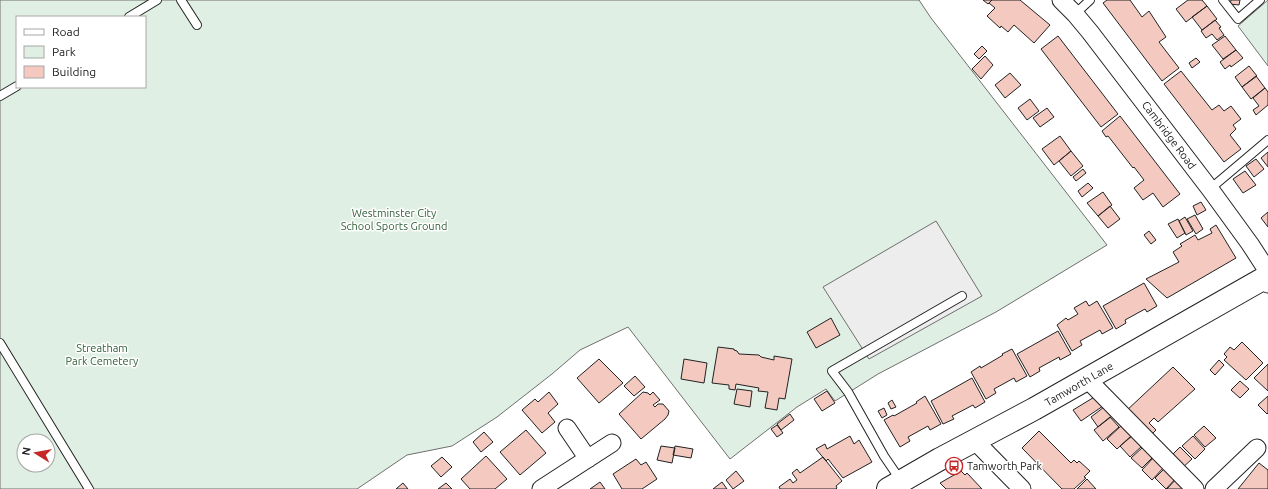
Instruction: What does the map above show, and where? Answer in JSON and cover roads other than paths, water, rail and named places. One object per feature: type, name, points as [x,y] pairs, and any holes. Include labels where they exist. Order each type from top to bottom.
[{"type":"street","name":"Cambridge Road","points":[[1061,0],[1075,14],[1210,189],[1266,267],[1268,279]]},
{"type":"street","name":"Tamworth Lane","points":[[895,485],[1268,279]]},
{"type":"street","points":[[1087,379],[1195,489]]},
{"type":"street","points":[[567,428],[588,459]]},
{"type":"street","points":[[975,441],[1022,489]]},
{"type":"street","points":[[542,489],[612,443]]},
{"type":"street","points":[[1214,489],[1257,448]]},
{"type":"lane","points":[[131,16],[157,0]]},
{"type":"lane","points":[[181,0],[197,25]]},
{"type":"lane","points":[[1075,14],[1090,0]]},
{"type":"lane","points":[[1223,0],[1238,19],[1260,0]]},
{"type":"lane","points":[[0,96],[16,87]]},
{"type":"lane","points":[[1210,189],[1268,140]]},
{"type":"lane","points":[[895,485],[884,456],[848,392],[832,371],[962,296]]},
{"type":"lane","points":[[0,343],[89,489]]},
{"type":"place","name":"Tamworth Park","points":[[954,466]]},
{"type":"park label","name":"Westminster City School Sports Ground","points":[[394,219]]},
{"type":"park label","name":"Streatham Park Cemetery","points":[[102,354]]}]
